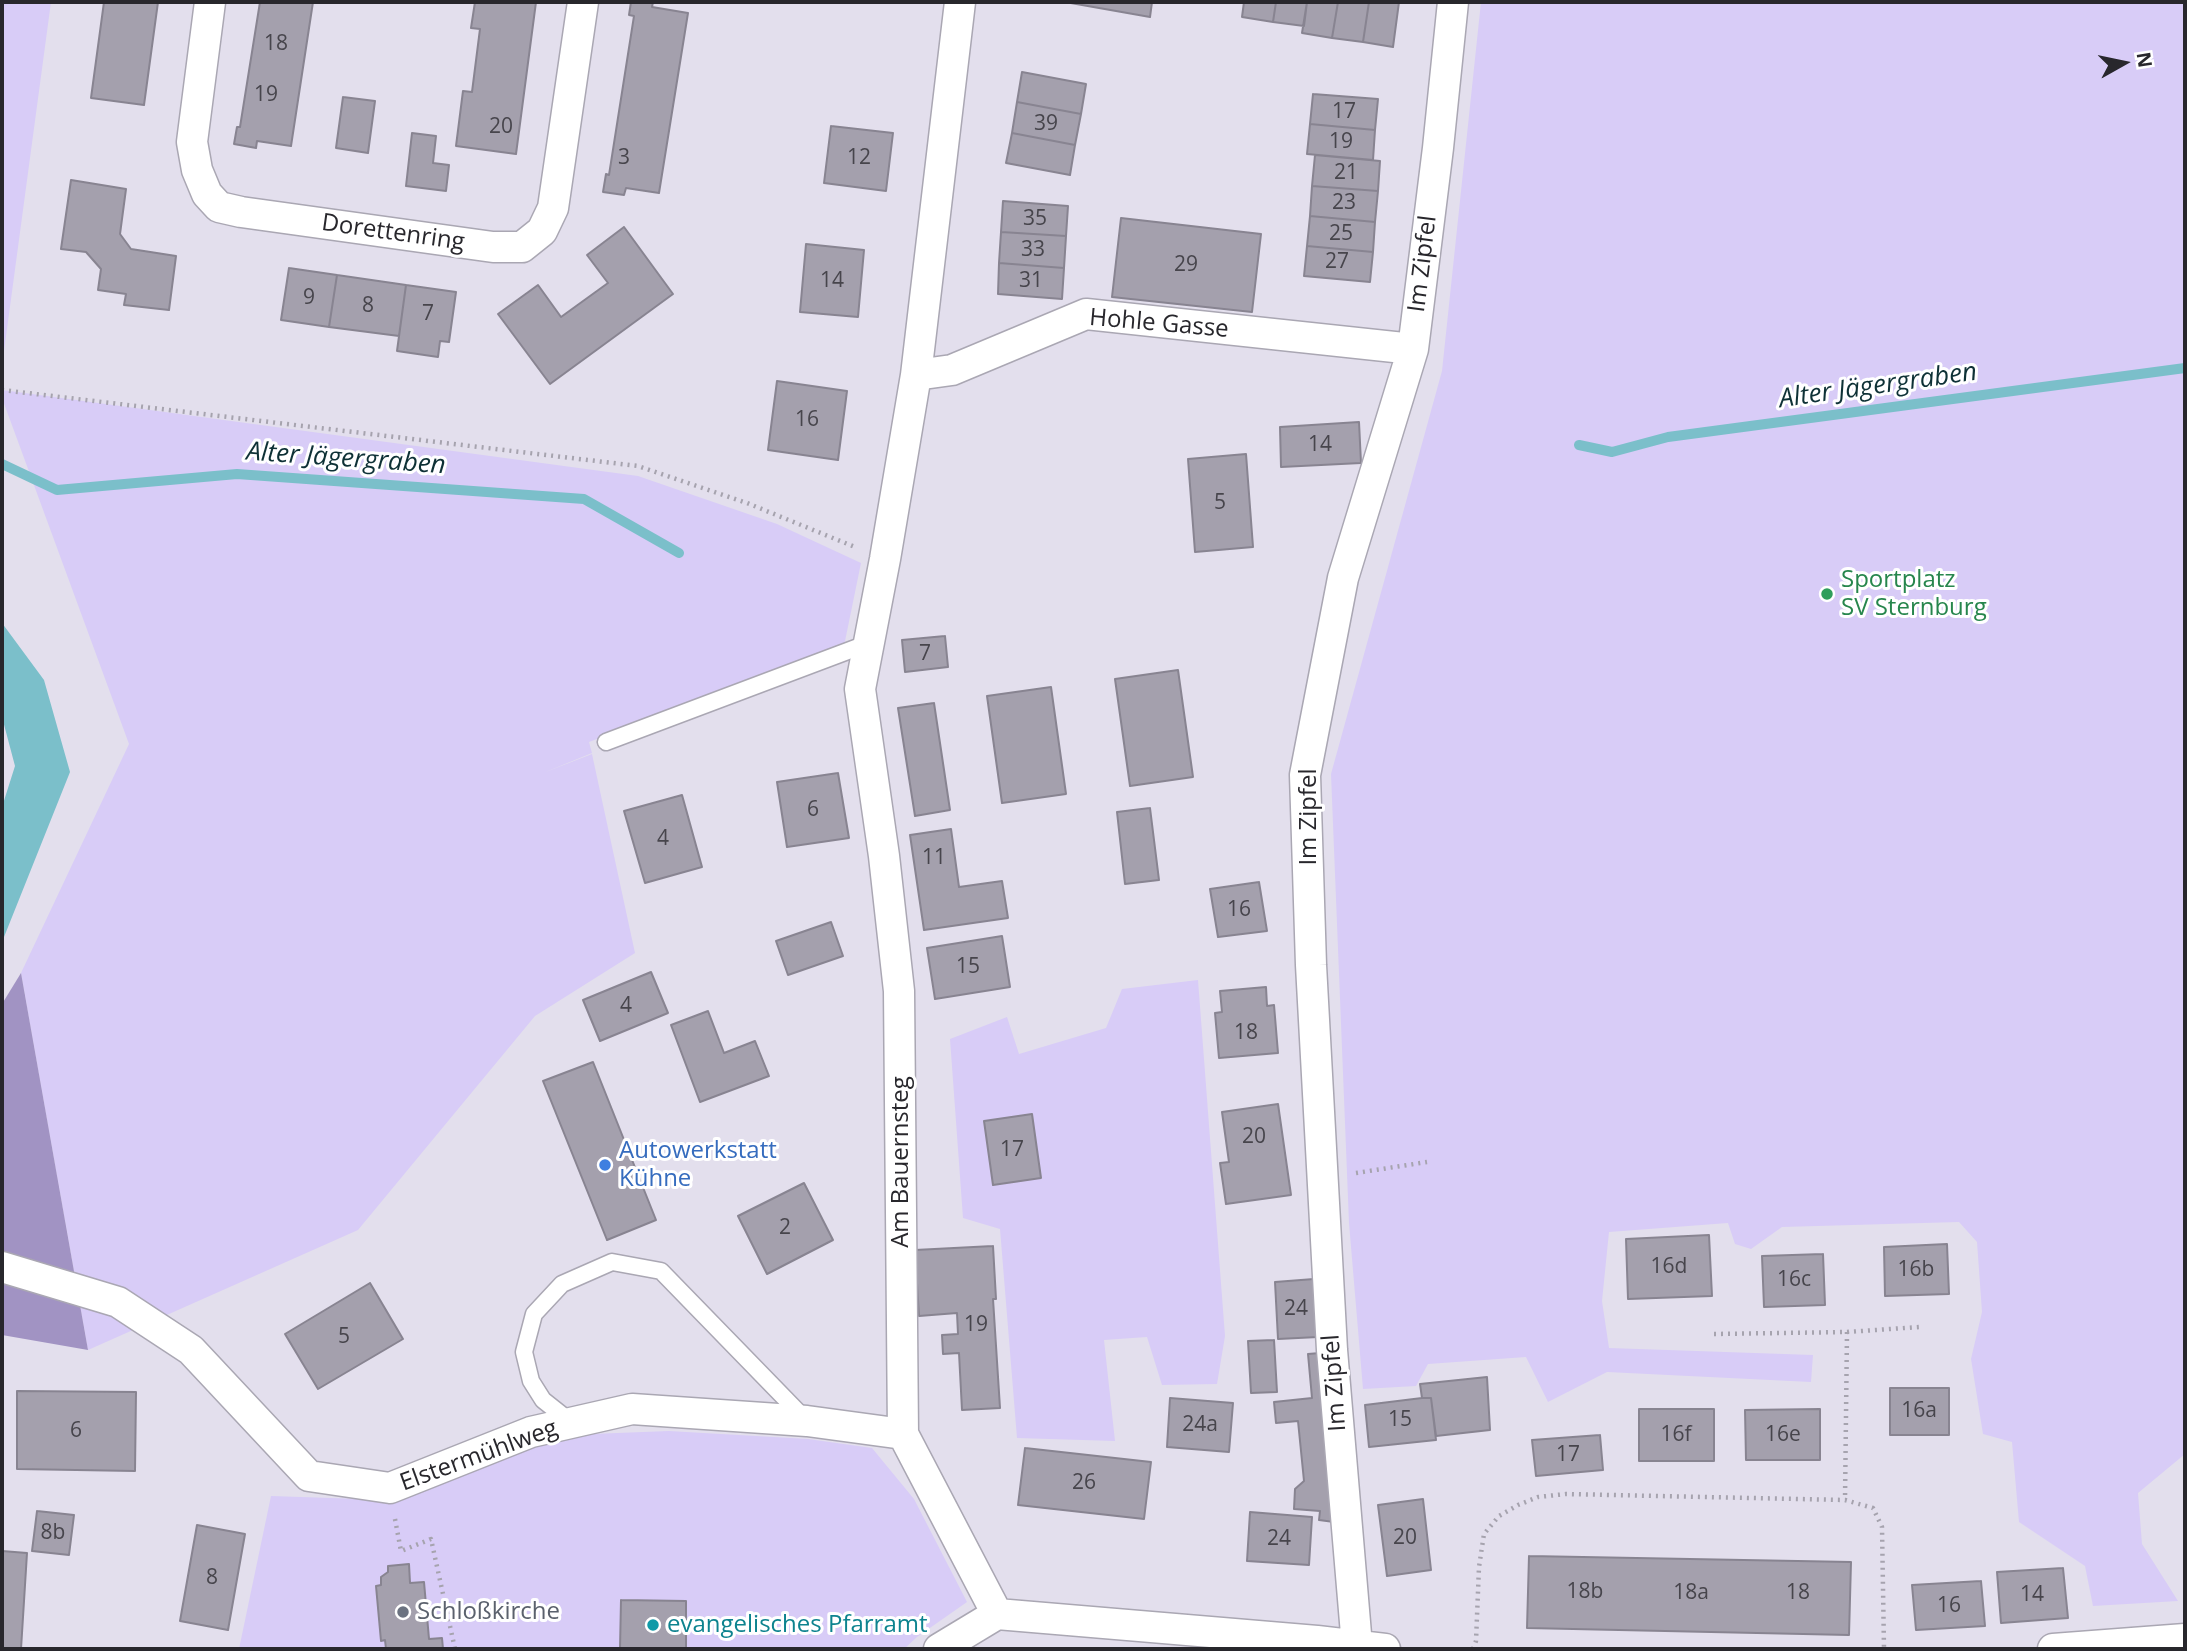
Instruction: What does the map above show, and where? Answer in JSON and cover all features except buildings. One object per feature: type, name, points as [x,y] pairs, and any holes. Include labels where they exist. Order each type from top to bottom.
[{"type":"street","name":"Dorettenring","points":[[211,2],[192,142],[197,170],[207,194],[219,207],[502,247],[522,247],[542,231],[553,208],[583,2]]},
{"type":"street","points":[[869,643],[916,375],[960,2]]},
{"type":"street","name":"Im Zipfel","points":[[1371,1647],[1332,1350],[1311,965],[1305,775],[1343,578],[1413,349],[1453,2]]},
{"type":"street","name":"Hohle Gasse","points":[[916,375],[952,370],[1086,314],[1413,349]]},
{"type":"street","name":"Am Bauernsteg","points":[[869,643],[860,689],[884,856],[899,991],[903,1434],[997,1614]]},
{"type":"street","name":"Elstermühlweg","points":[[2,1267],[118,1302],[191,1350],[309,1476],[390,1488],[531,1432],[632,1409],[807,1421],[903,1434]]},
{"type":"street","points":[[939,1649],[997,1614],[1371,1647]]},
{"type":"street","points":[[2053,1649],[2185,1639]]},
{"type":"lane","points":[[606,742],[869,643]]},
{"type":"lane","points":[[572,1423],[543,1400],[531,1381],[524,1352],[534,1314],[562,1284],[611,1262],[661,1271],[807,1421]]},
{"type":"path","points":[[2,390],[638,466],[747,503],[885,559]]},
{"type":"path","points":[[1324,1178],[1427,1162]]},
{"type":"path","points":[[1714,1334],[1847,1332],[1919,1327]]},
{"type":"path","points":[[1845,1500],[1847,1332]]},
{"type":"path","points":[[1473,1649],[1476,1641],[1479,1567],[1484,1534],[1499,1516],[1518,1505],[1538,1497],[1566,1494],[1845,1500],[1873,1508],[1882,1527],[1884,1649]]},
{"type":"path","points":[[401,1551],[431,1539],[454,1649]]},
{"type":"shaded area","points":[[2,2],[51,2],[2,366]]},
{"type":"shaded area","points":[[1481,2],[2185,2],[2185,1454],[2138,1493],[2142,1544],[2178,1601],[2093,1606],[2085,1566],[2019,1522],[2012,1442],[1983,1434],[1971,1359],[1982,1312],[1977,1242],[1959,1222],[1782,1227],[1751,1249],[1735,1244],[1728,1223],[1609,1232],[1602,1301],[1609,1348],[1813,1355],[1811,1382],[1607,1372],[1548,1402],[1526,1357],[1428,1364],[1416,1386],[1363,1389],[1349,1223],[1331,774],[1442,371]]},
{"type":"shaded area","points":[[2,390],[638,476],[777,524],[861,563],[844,646],[589,742],[592,753],[543,773],[592,754],[635,953],[535,1016],[358,1230],[88,1350],[21,973],[129,744],[2,398]]},
{"type":"shaded area","points":[[21,973],[88,1350],[2,1335],[2,1004]]},
{"type":"shaded area","points":[[1198,980],[1225,1336],[1217,1384],[1162,1385],[1147,1337],[1104,1340],[1115,1441],[1017,1438],[1000,1229],[963,1218],[950,1039],[1007,1017],[1019,1054],[1106,1028],[1122,989]]},
{"type":"shaded area","points":[[669,1431],[808,1439],[872,1448],[914,1499],[967,1602],[904,1649],[239,1649],[271,1496],[391,1500],[566,1435]]},
{"type":"water","points":[[2,623],[44,680],[70,772],[2,942],[2,807],[15,766],[2,717]]},
{"type":"waterway","name":"Alter Jägergraben","points":[[1579,445],[1612,452],[1668,437],[2185,368]]},
{"type":"waterway","name":"Alter Jägergraben","points":[[2,464],[57,490],[237,474],[584,499],[679,553]]},
{"type":"place","name":"Sportplatz SV Sternburg","points":[[1827,594]]},
{"type":"place","name":"Autowerkstatt Kühne","points":[[605,1165]]},
{"type":"place","name":"Schloßkirche","points":[[403,1612]]},
{"type":"place","name":"evangelisches Pfarramt","points":[[653,1625]]}]
